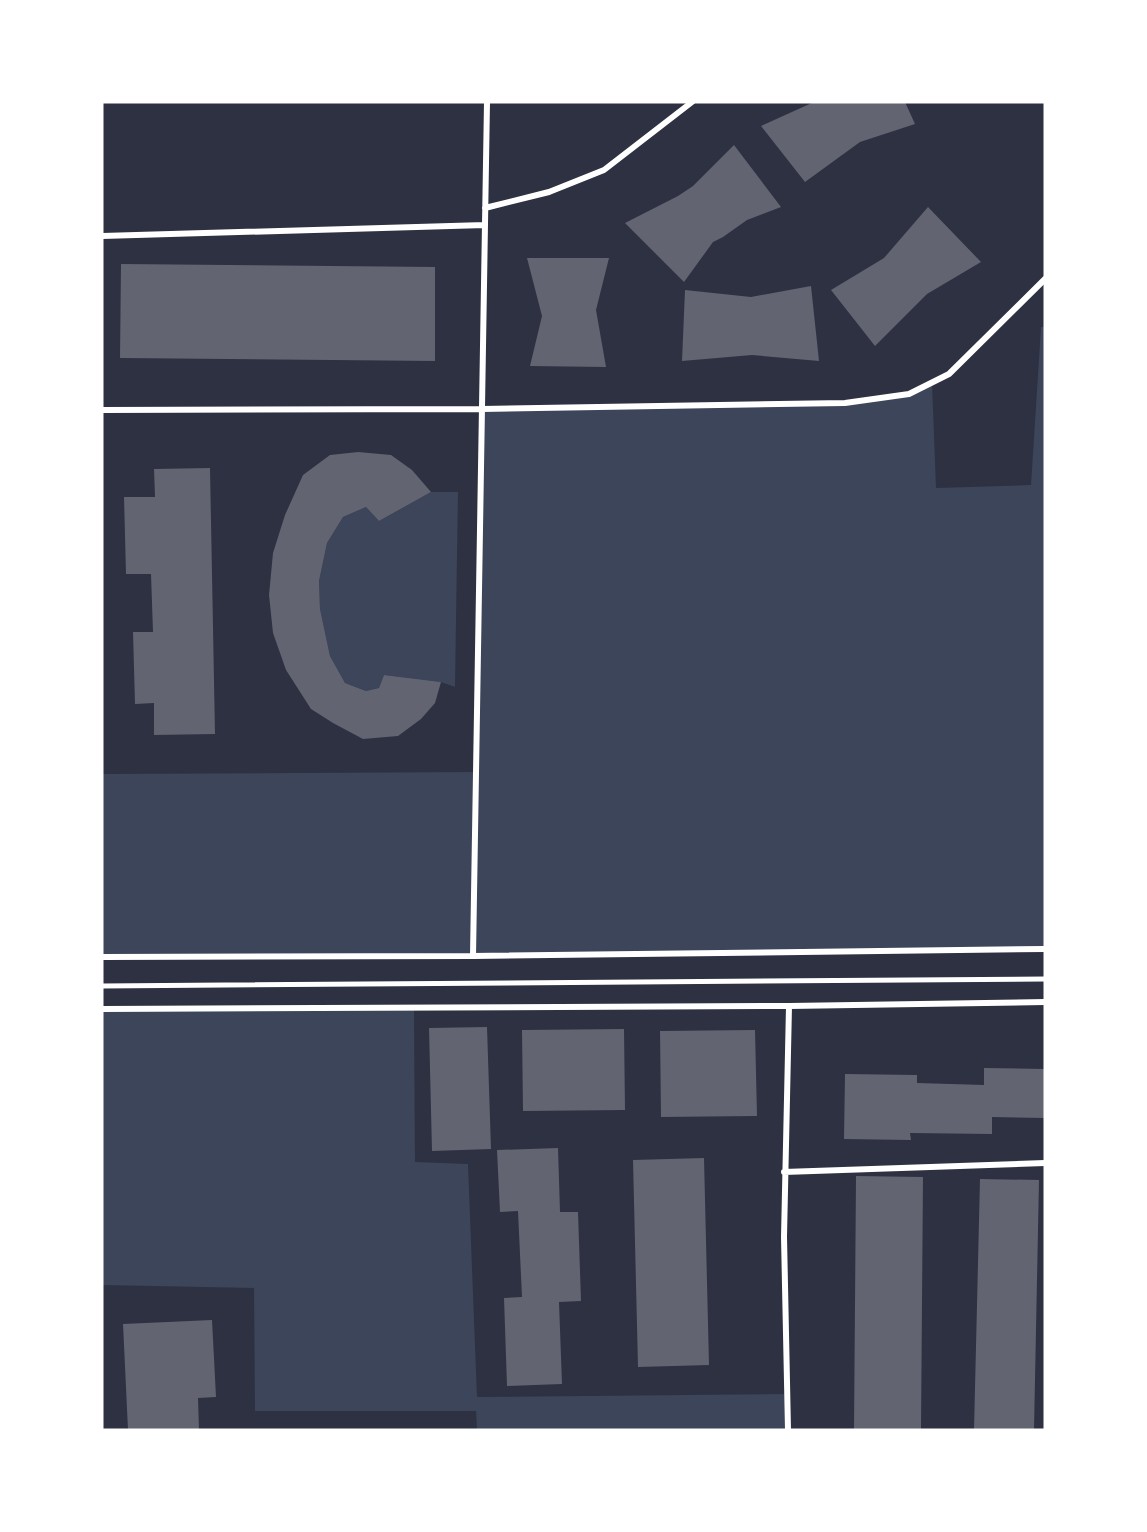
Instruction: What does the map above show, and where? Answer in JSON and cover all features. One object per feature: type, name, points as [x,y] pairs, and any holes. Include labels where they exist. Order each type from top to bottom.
[{"type":"street","points":[[473,956],[488,102]]},
{"type":"street","points":[[485,208],[549,192],[604,170],[692,102]]},
{"type":"street","points":[[102,236],[485,225]]},
{"type":"street","points":[[102,410],[482,410],[845,403],[909,394],[949,374],[1045,279]]},
{"type":"street","points":[[102,957],[473,956],[1045,949]]},
{"type":"street","points":[[102,986],[1045,979]]},
{"type":"street","points":[[102,1009],[789,1006],[1045,1002]]},
{"type":"street","points":[[789,1006],[783,1237],[789,1430]]},
{"type":"street","points":[[784,1173],[1045,1163]]},
{"type":"shaded area","points":[[1041,327],[1045,327],[1045,949],[102,957],[102,774],[476,772],[482,409],[845,403],[909,394],[932,383],[936,488],[1031,485]]},
{"type":"shaded area","points":[[431,492],[458,492],[455,687],[441,682],[384,675],[379,688],[366,691],[345,683],[330,656],[320,609],[319,581],[327,543],[343,517],[366,507],[379,521]]},
{"type":"shaded area","points":[[414,1008],[415,1162],[468,1164],[477,1397],[788,1394],[788,1430],[477,1430],[476,1411],[255,1411],[254,1288],[102,1285],[102,1009]]},
{"type":"building","points":[[814,102],[905,102],[915,124],[860,142],[805,182],[761,126]]},
{"type":"building","points":[[734,145],[781,207],[747,220],[713,242],[684,282],[625,223],[693,186]]},
{"type":"building","points":[[928,207],[981,262],[927,294],[875,346],[831,290],[884,258]]},
{"type":"building","points":[[527,258],[609,258],[596,310],[606,367],[530,366],[542,316]]},
{"type":"building","points":[[121,264],[435,267],[435,361],[120,358]]},
{"type":"building","points":[[811,286],[819,361],[752,355],[682,361],[685,290],[751,297]]},
{"type":"building","points":[[358,452],[391,455],[412,470],[431,492],[379,521],[366,507],[343,517],[327,543],[319,581],[320,609],[330,656],[345,683],[366,691],[379,688],[384,675],[441,682],[435,703],[421,719],[398,736],[363,739],[311,709],[286,670],[273,633],[269,595],[273,553],[285,515],[303,475],[330,455]]},
{"type":"building","points":[[210,468],[215,734],[154,735],[154,703],[135,704],[133,632],[153,632],[151,574],[126,574],[124,497],[155,497],[154,469]]},
{"type":"building","points":[[487,1027],[491,1149],[432,1151],[429,1028]]},
{"type":"building","points":[[624,1029],[625,1110],[523,1111],[522,1030]]},
{"type":"building","points":[[755,1030],[757,1116],[661,1117],[660,1031]]},
{"type":"building","points":[[984,1068],[1045,1069],[1045,1118],[992,1117],[992,1134],[910,1133],[911,1140],[844,1139],[845,1074],[917,1075],[917,1083],[984,1085]]},
{"type":"building","points":[[558,1148],[560,1212],[578,1212],[581,1301],[559,1302],[562,1384],[507,1386],[504,1298],[522,1297],[518,1211],[500,1212],[497,1150]]},
{"type":"building","points":[[704,1158],[709,1365],[638,1367],[633,1160]]},
{"type":"building","points":[[856,1176],[923,1177],[921,1430],[854,1430]]},
{"type":"building","points":[[980,1179],[1039,1180],[1034,1430],[974,1430]]},
{"type":"building","points":[[212,1320],[216,1397],[198,1398],[199,1430],[128,1430],[123,1324]]}]
